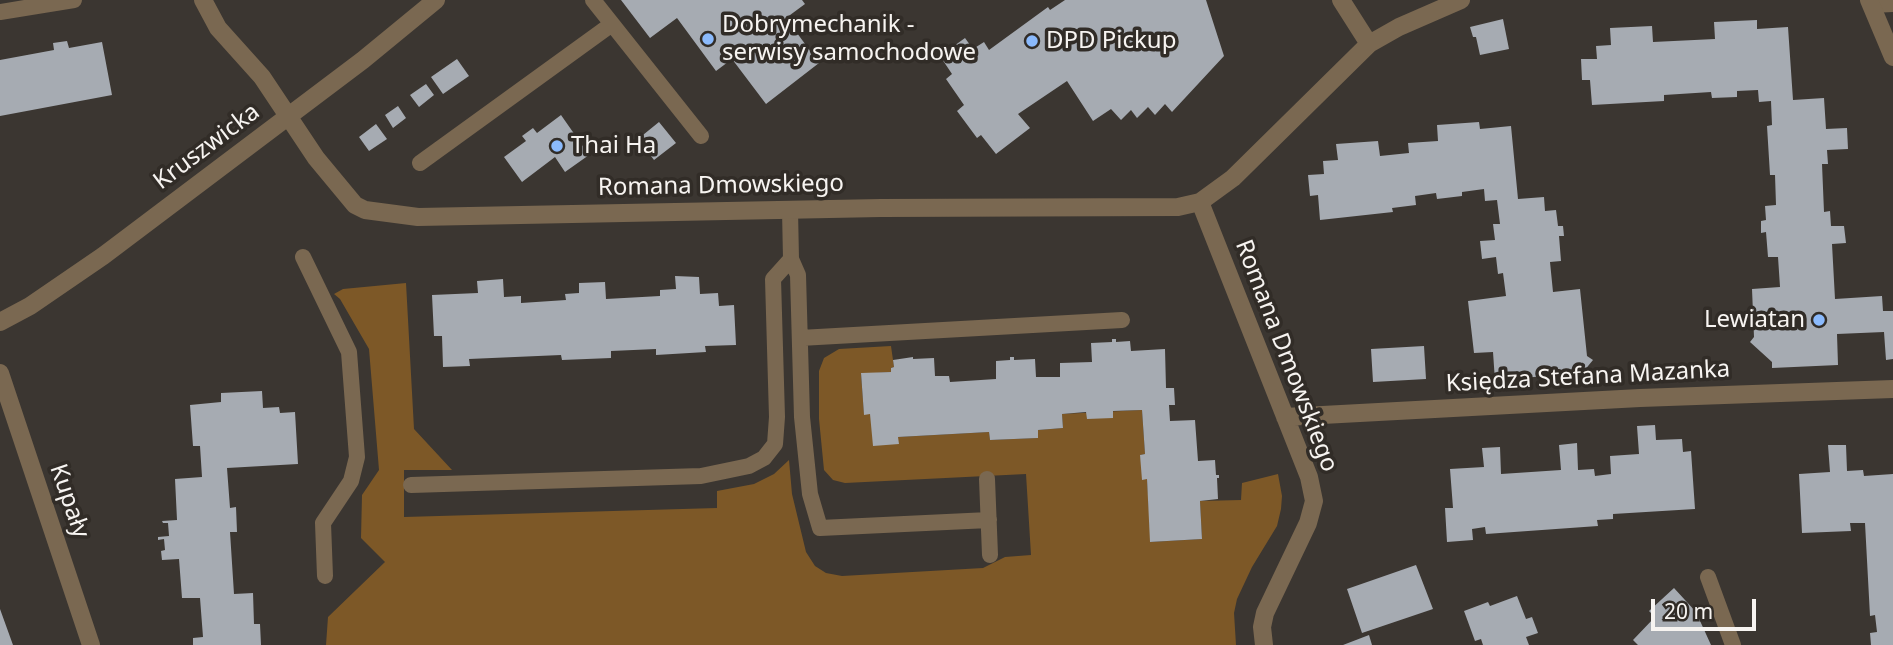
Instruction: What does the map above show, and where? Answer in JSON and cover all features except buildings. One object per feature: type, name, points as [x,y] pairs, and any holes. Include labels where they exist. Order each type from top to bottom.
[{"type":"street","name":"Romana Dmowskiego","points":[[202,0],[218,28],[262,77],[316,159],[355,205],[365,210],[418,217],[881,208],[1152,209],[1200,202],[1233,178],[1368,44],[1399,26],[1461,0]]},
{"type":"street","name":"Kruszwicka","points":[[0,322],[30,306],[103,256],[289,116],[436,0]]},
{"type":"street","points":[[1341,0],[1368,44]]},
{"type":"street","points":[[1870,3],[1893,57]]},
{"type":"street","name":"Romana Dmowskiego","points":[[1200,202],[1309,477],[1314,501],[1308,523],[1265,613],[1262,627],[1264,645]]},
{"type":"street","name":"Kupały","points":[[0,373],[92,645]]},
{"type":"street","name":"Księdza Stefana Mazanka","points":[[1285,417],[1893,389]]},
{"type":"lane","points":[[0,12],[74,0]]},
{"type":"lane","points":[[593,0],[701,136]]},
{"type":"lane","points":[[1870,3],[1893,4]]},
{"type":"lane","points":[[420,163],[612,24]]},
{"type":"lane","points":[[790,210],[791,259],[798,275],[802,416],[809,481],[820,528],[989,520]]},
{"type":"lane","points":[[303,257],[349,352],[357,457],[351,481],[323,523],[325,576]]},
{"type":"lane","points":[[411,485],[701,475],[750,466],[764,458],[775,444],[777,417],[773,279],[791,259]]},
{"type":"lane","points":[[800,338],[1122,320]]},
{"type":"lane","points":[[987,479],[990,555]]},
{"type":"lane","points":[[1708,577],[1733,645]]},
{"type":"shaded area","points":[[406,283],[414,429],[452,470],[404,470],[404,517],[717,508],[717,491],[754,484],[774,474],[789,460],[792,494],[806,552],[815,566],[826,573],[842,576],[983,568],[1005,557],[1031,555],[1026,474],[845,483],[833,480],[824,470],[819,419],[819,371],[824,358],[839,349],[891,346],[894,367],[891,372],[861,374],[864,414],[870,414],[898,444],[898,437],[989,432],[990,440],[1038,438],[1038,430],[1063,428],[1062,414],[1142,410],[1145,454],[1140,455],[1147,479],[1151,542],[1202,539],[1200,501],[1241,500],[1242,483],[1278,474],[1282,496],[1277,526],[1252,567],[1237,599],[1234,613],[1236,645],[326,645],[328,617],[385,562],[361,538],[362,495],[379,470],[369,349],[340,299],[334,294],[343,289]]},
{"type":"place","name":"Dobrymechanik - serwisy samochodowe","points":[[708,39]]},
{"type":"place","name":"DPD Pickup","points":[[1032,41]]},
{"type":"place","name":"Thai Ha","points":[[557,146]]},
{"type":"place","name":"Lewiatan","points":[[1819,320]]}]
